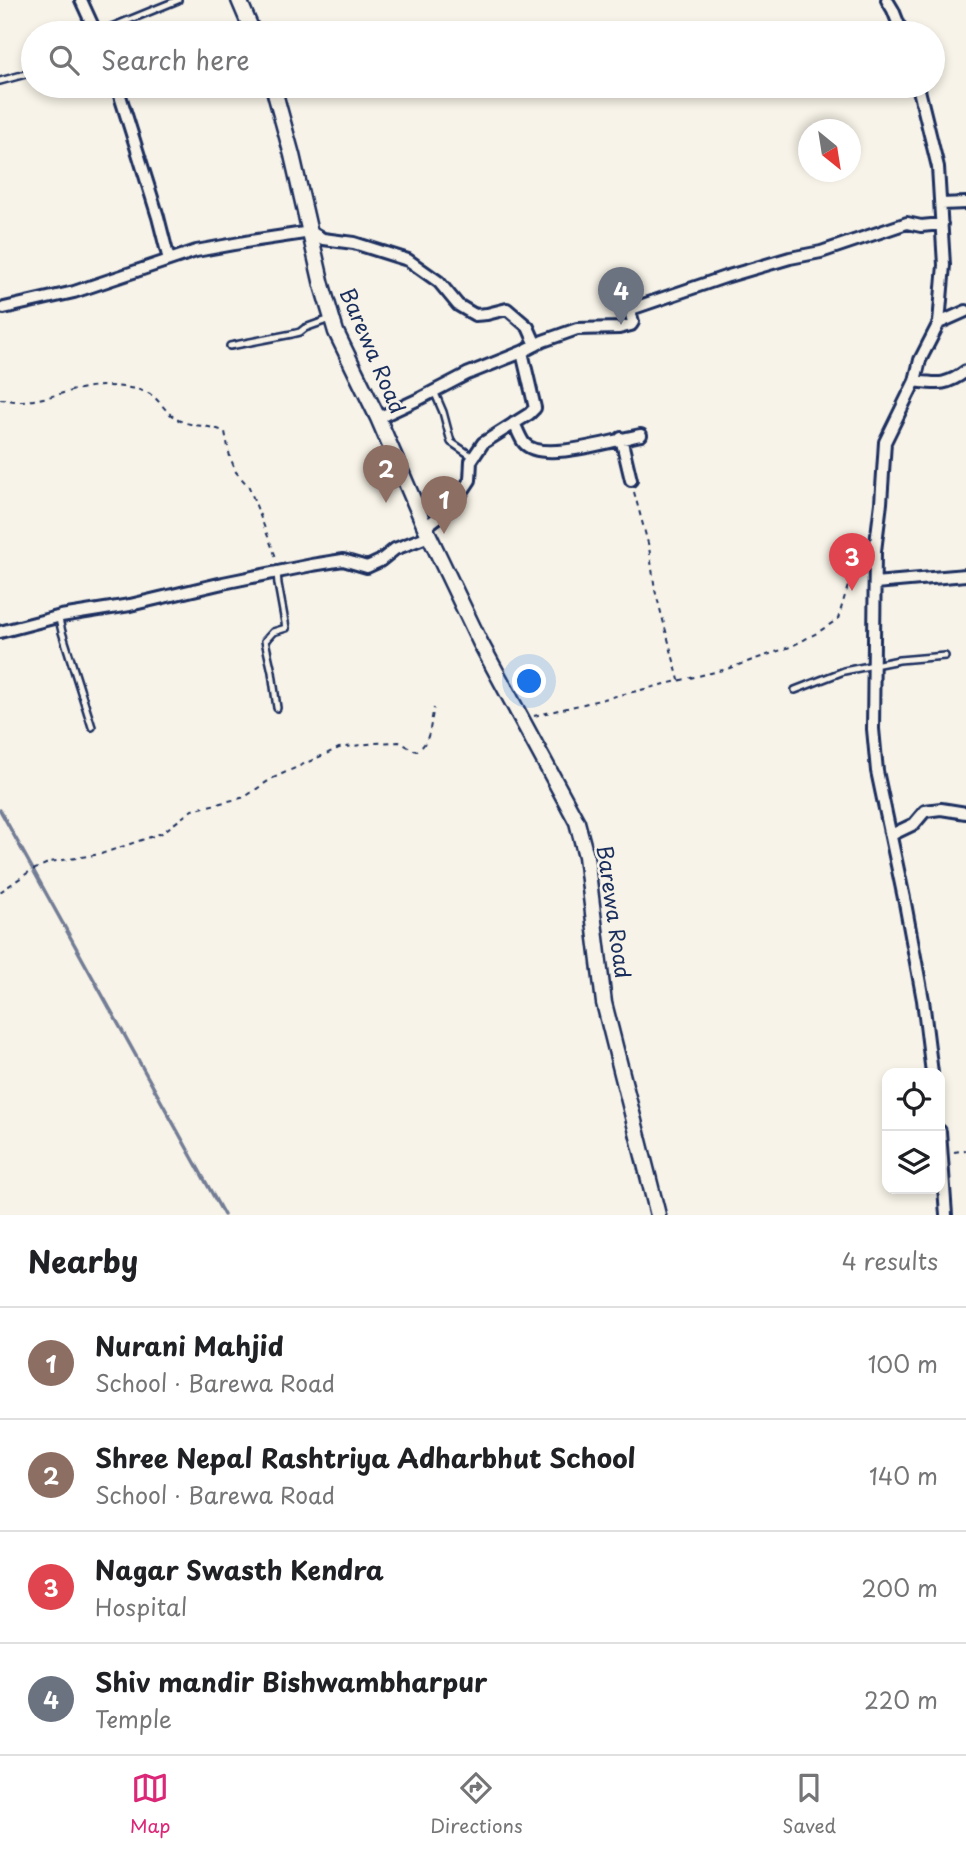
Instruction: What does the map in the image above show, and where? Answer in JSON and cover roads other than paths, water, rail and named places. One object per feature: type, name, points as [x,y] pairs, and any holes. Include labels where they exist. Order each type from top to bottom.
[{"type":"main road","points":[[239,0],[248,21]]},
{"type":"main road","name":"Barewa Road","points":[[276,98],[336,332],[480,642],[577,822],[586,856],[604,1003],[658,1215]]},
{"type":"street","points":[[81,0],[91,21]]},
{"type":"street","points":[[892,2],[898,21]]},
{"type":"street","points":[[121,98],[159,217],[169,260]]},
{"type":"street","points":[[921,98],[938,167],[944,265],[939,323],[920,360],[915,381],[885,442],[874,551],[873,729],[877,771],[923,1000],[931,1068]]},
{"type":"street","points":[[941,204],[966,203]]},
{"type":"street","points":[[377,418],[467,374],[577,329],[619,328],[631,325],[633,322],[630,311],[634,308],[724,277],[821,252],[906,223],[921,226],[942,224]]},
{"type":"street","points":[[4,307],[74,292],[196,251],[311,232],[323,239],[354,243],[408,260],[439,282],[458,305],[475,315],[507,309],[528,327],[536,345]]},
{"type":"street","points":[[939,323],[966,311]]},
{"type":"street","points":[[0,632],[61,616],[130,605],[277,572],[343,560],[367,567],[380,561],[395,549],[427,532],[456,501],[470,480],[471,461],[483,443],[535,408],[522,352]]},
{"type":"street","points":[[915,381],[936,384],[953,381],[966,371]]},
{"type":"street","points":[[514,423],[524,443],[532,449],[544,452],[562,452],[641,435]]},
{"type":"street","points":[[621,439],[631,480]]},
{"type":"street","points":[[875,583],[966,575]]},
{"type":"street","points":[[891,835],[915,824],[925,811],[941,809],[966,813]]},
{"type":"street","points":[[945,1194],[946,1215]]},
{"type":"lane","points":[[126,21],[178,0]]},
{"type":"lane","points":[[0,81],[21,75]]},
{"type":"lane","points":[[230,346],[300,332],[332,319]]},
{"type":"lane","points":[[434,391],[451,442],[473,457]]},
{"type":"lane","points":[[277,572],[286,628],[273,632],[265,640],[277,708]]},
{"type":"lane","points":[[61,616],[59,619],[62,632],[92,727]]},
{"type":"lane","points":[[795,690],[844,671],[899,660],[945,656]]},
{"type":"waterway","points":[[0,810],[224,1215]]},
{"type":"place","name":"Shiv mandir Bishwambharpur","points":[[621,325]]},
{"type":"place","name":"Shree Nepal Rashtriya Adharbhut School","points":[[386,503]]},
{"type":"place","name":"Nurani Mahjid","points":[[444,534]]},
{"type":"place","name":"Nagar Swasth Kendra","points":[[852,591]]}]
